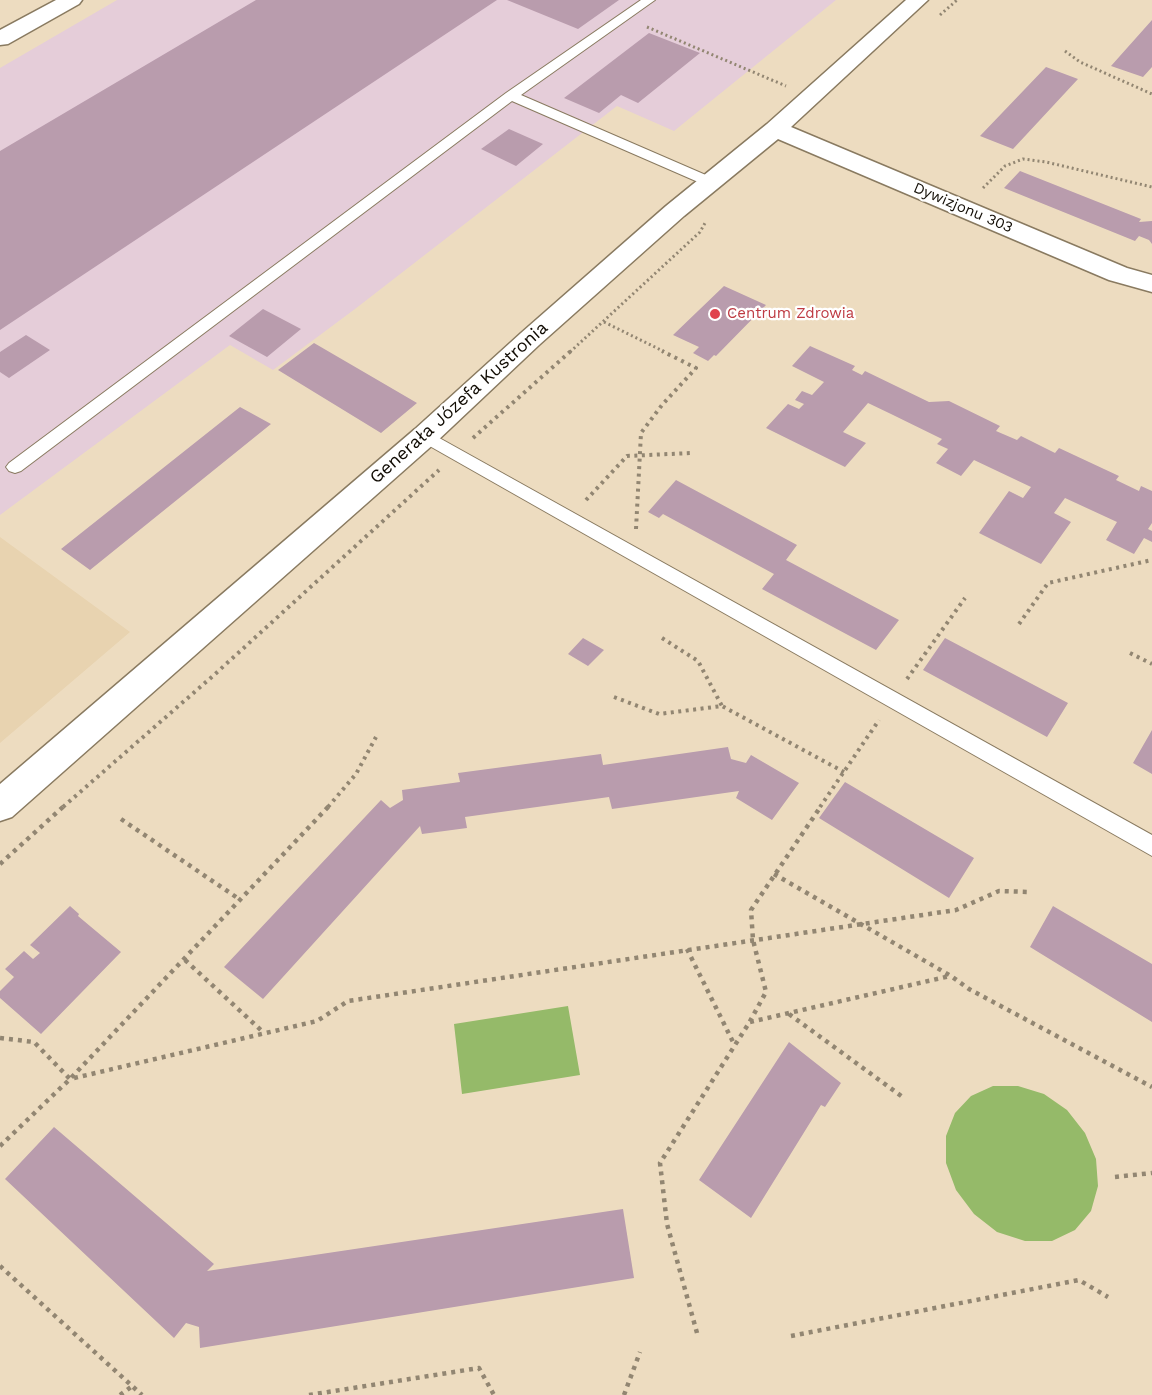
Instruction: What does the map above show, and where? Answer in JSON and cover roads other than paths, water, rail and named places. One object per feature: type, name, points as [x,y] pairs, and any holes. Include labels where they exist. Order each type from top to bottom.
[{"type":"street","points":[[1,38],[72,0]]},
{"type":"street","name":"Generała Józefa Kustronia","points":[[0,806],[425,436],[538,332],[710,182],[775,129],[918,0]]},
{"type":"street","name":"Dywizjonu 303","points":[[775,129],[1118,274],[1152,284]]},
{"type":"lane","points":[[15,467],[511,96],[649,0]]},
{"type":"lane","points":[[511,96],[710,182]]},
{"type":"lane","points":[[425,436],[1152,846]]},
{"type":"place","name":"Centrum Zdrowia","points":[[715,314]]}]
